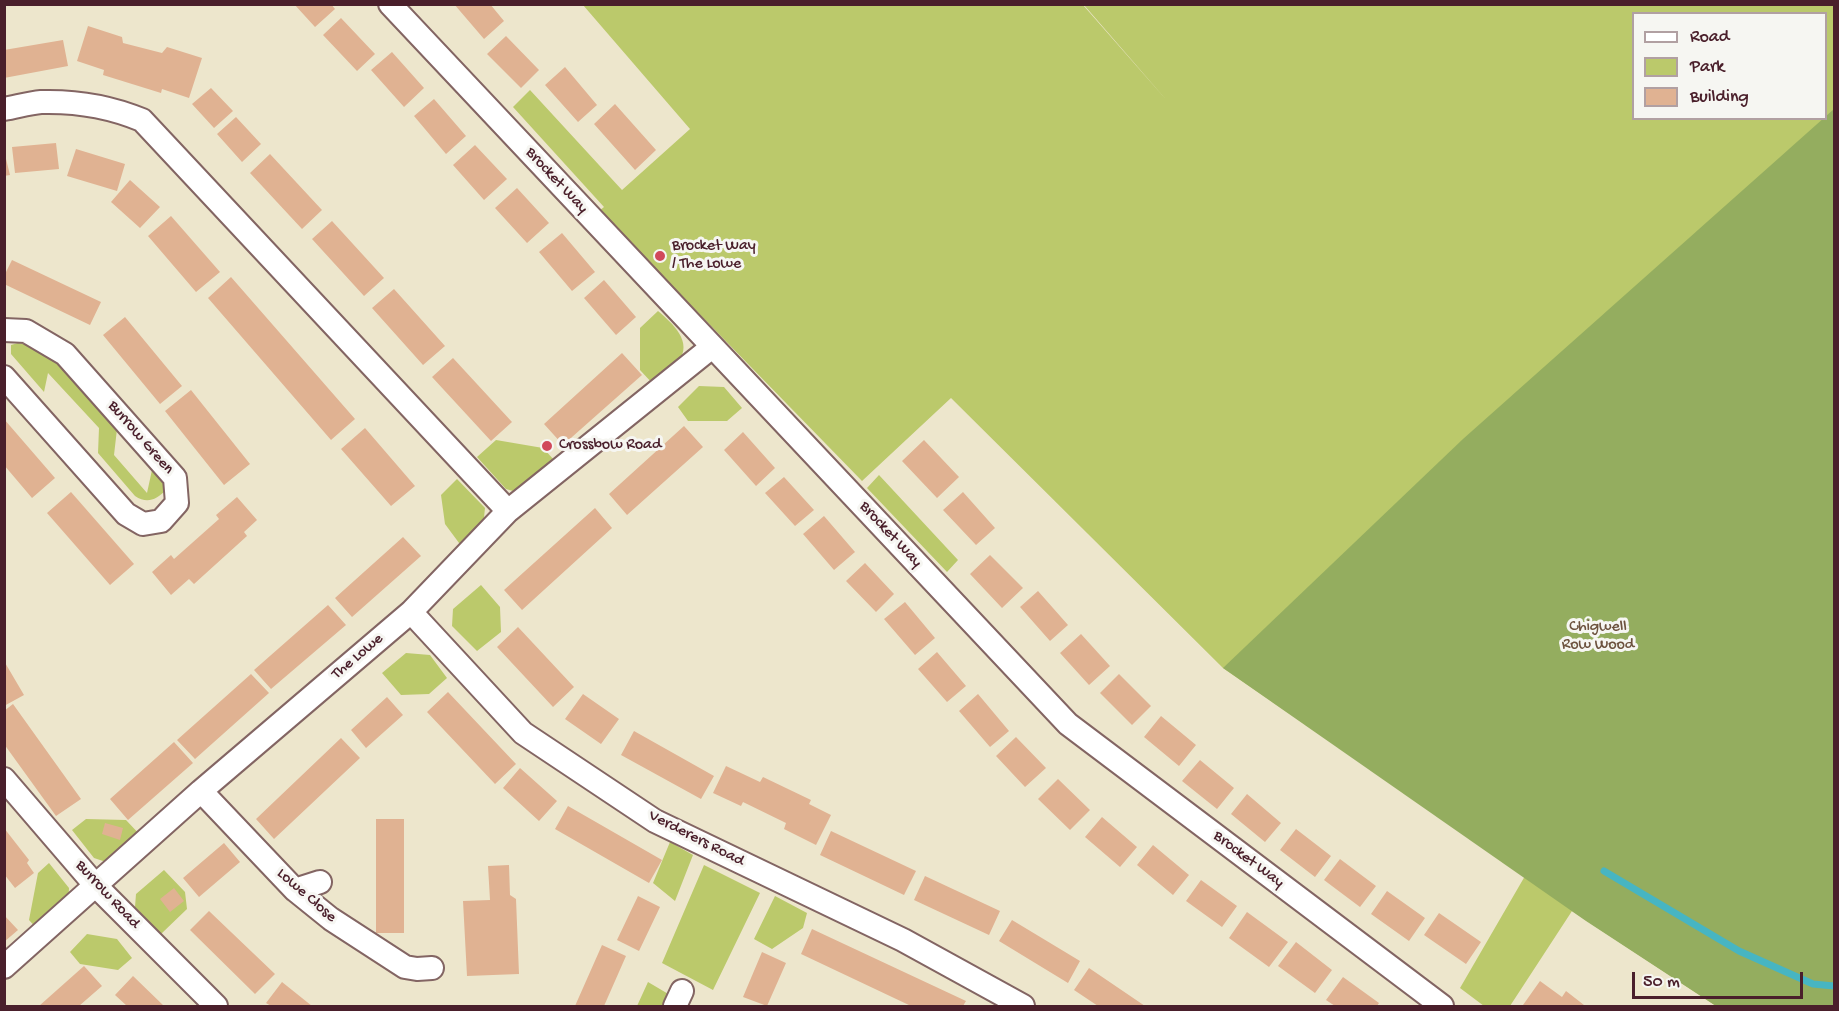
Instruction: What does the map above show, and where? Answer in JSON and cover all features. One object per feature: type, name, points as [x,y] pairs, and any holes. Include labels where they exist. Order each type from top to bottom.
[{"type":"street","name":"Brocket Way","points":[[390,4],[1068,724],[1442,1006]]},
{"type":"street","points":[[4,109],[40,102],[72,104],[124,112],[142,120],[508,511]]},
{"type":"street","name":"Burrow Green","points":[[4,330],[26,331],[65,354],[175,478],[177,503],[161,521],[143,524],[126,514],[4,377]]},
{"type":"street","name":"The Lowe","points":[[4,968],[201,791],[411,612],[508,511],[712,347]]},
{"type":"street","name":"Verderers Road","points":[[411,612],[523,733],[655,820],[903,940],[1023,1006]]},
{"type":"street","name":"Burrow Road","points":[[4,779],[96,886],[216,1006]]},
{"type":"street","name":"Lowe Close","points":[[201,791],[295,890],[331,919],[405,967],[432,968]]},
{"type":"street","points":[[295,890],[320,882]]},
{"type":"green space","points":[[583,5],[1083,5],[1169,103],[1084,5],[1834,5],[1834,1006],[1716,1006],[1572,911],[1510,1006],[1484,1006],[1460,988],[1525,876],[1223,668],[951,398],[862,481],[599,211],[604,207],[513,107],[530,90],[622,190],[690,129]]},
{"type":"green space","name":"Chigwell Row Wood","points":[[1834,109],[1834,1006],[1716,1006],[1586,921],[1223,668],[1463,439],[1822,120],[1827,120],[1827,115]]},
{"type":"green space","points":[[658,311],[675,327],[684,347],[678,362],[653,384],[640,370],[640,328]]},
{"type":"green space","points":[[18,343],[33,346],[59,363],[117,429],[114,455],[147,493],[152,470],[164,482],[166,490],[151,500],[135,496],[98,453],[99,428],[48,373],[44,392],[11,354],[11,345]]},
{"type":"green space","points":[[699,386],[724,387],[742,408],[727,421],[688,421],[678,407]]},
{"type":"green space","points":[[496,440],[543,448],[555,461],[520,493],[506,489],[477,457]]},
{"type":"green space","points":[[879,475],[958,560],[947,572],[867,488]]},
{"type":"green space","points":[[457,479],[485,508],[483,527],[462,547],[445,524],[441,495]]},
{"type":"green space","points":[[481,585],[500,607],[501,632],[477,651],[452,626],[453,609]]},
{"type":"green space","points":[[406,653],[430,655],[447,678],[429,694],[401,695],[382,673]]},
{"type":"green space","points":[[86,819],[126,820],[143,838],[112,864],[94,858],[72,830]]},
{"type":"green space","points":[[670,842],[693,855],[675,901],[653,883]]},
{"type":"green space","points":[[49,863],[69,888],[68,906],[38,930],[29,920],[38,873]]},
{"type":"green space","points":[[704,865],[760,893],[713,990],[662,963]]},
{"type":"green space","points":[[164,870],[185,892],[187,909],[161,934],[135,907],[136,894]]},
{"type":"green space","points":[[775,896],[807,913],[803,928],[772,949],[754,939]]},
{"type":"green space","points":[[87,934],[117,939],[132,958],[118,970],[80,964],[70,952]]},
{"type":"green space","points":[[648,982],[670,995],[664,1006],[637,1006]]},
{"type":"building","points":[[294,4],[331,4],[335,9],[315,27]]},
{"type":"building","points":[[454,4],[490,4],[504,21],[484,39]]},
{"type":"building","points":[[341,18],[375,54],[357,71],[323,35]]},
{"type":"building","points":[[88,26],[122,37],[123,43],[162,53],[167,47],[202,58],[189,98],[162,89],[161,93],[103,75],[104,70],[77,61]]},
{"type":"building","points":[[506,36],[539,70],[521,88],[487,54]]},
{"type":"building","points":[[63,40],[68,66],[4,78],[4,50]]},
{"type":"building","points":[[392,52],[424,88],[404,107],[371,70]]},
{"type":"building","points":[[565,67],[597,105],[578,122],[545,85]]},
{"type":"building","points":[[211,88],[233,111],[214,128],[192,104]]},
{"type":"building","points":[[434,99],[466,136],[446,154],[414,116]]},
{"type":"building","points":[[615,104],[656,150],[635,170],[594,124]]},
{"type":"building","points":[[236,117],[261,144],[242,162],[217,134]]},
{"type":"building","points":[[56,143],[59,169],[15,173],[12,147]]},
{"type":"building","points":[[475,145],[507,179],[484,200],[453,165]]},
{"type":"building","points":[[76,149],[125,164],[117,191],[67,176]]},
{"type":"building","points":[[4,151],[10,175],[4,176]]},
{"type":"building","points":[[270,154],[322,210],[302,229],[250,173]]},
{"type":"building","points":[[130,180],[160,207],[140,228],[111,202]]},
{"type":"building","points":[[517,188],[549,223],[527,243],[495,208]]},
{"type":"building","points":[[171,216],[220,272],[196,292],[148,236]]},
{"type":"building","points":[[332,221],[384,278],[364,296],[312,239]]},
{"type":"building","points":[[562,233],[595,272],[572,291],[539,252]]},
{"type":"building","points":[[12,260],[101,302],[90,325],[4,284],[4,276]]},
{"type":"building","points":[[231,277],[355,419],[331,440],[208,298]]},
{"type":"building","points":[[604,280],[636,317],[616,335],[584,298]]},
{"type":"building","points":[[394,289],[445,346],[423,365],[372,308]]},
{"type":"building","points":[[125,317],[182,386],[160,404],[103,335]]},
{"type":"building","points":[[622,353],[642,375],[563,445],[544,424]]},
{"type":"building","points":[[453,358],[512,422],[491,441],[432,377]]},
{"type":"building","points":[[191,390],[250,464],[224,485],[165,411]]},
{"type":"building","points":[[4,419],[55,478],[32,498],[4,465]]},
{"type":"building","points":[[684,426],[703,447],[627,515],[609,494]]},
{"type":"building","points":[[365,428],[415,486],[391,506],[341,449]]},
{"type":"building","points":[[743,432],[775,468],[756,486],[724,450]]},
{"type":"building","points":[[924,440],[959,477],[937,498],[902,461]]},
{"type":"building","points":[[784,477],[814,510],[795,526],[765,493]]},
{"type":"building","points":[[71,492],[134,564],[110,585],[47,513]]},
{"type":"building","points":[[963,492],[995,528],[976,545],[943,510]]},
{"type":"building","points":[[237,497],[257,520],[244,532],[247,536],[194,584],[189,579],[171,595],[152,572],[171,555],[174,559],[219,519],[216,515]]},
{"type":"building","points":[[595,508],[612,528],[522,610],[504,590]]},
{"type":"building","points":[[824,516],[855,552],[834,570],[803,534]]},
{"type":"building","points":[[403,537],[421,556],[352,617],[335,598]]},
{"type":"building","points":[[990,555],[1023,588],[1002,608],[970,574]]},
{"type":"building","points":[[865,563],[894,594],[876,612],[846,581]]},
{"type":"building","points":[[1038,591],[1068,625],[1050,641],[1020,607]]},
{"type":"building","points":[[905,602],[935,638],[915,655],[884,619]]},
{"type":"building","points":[[328,605],[346,625],[271,689],[254,670]]},
{"type":"building","points":[[518,627],[574,687],[553,707],[497,647]]},
{"type":"building","points":[[1081,634],[1110,666],[1089,685],[1060,653]]},
{"type":"building","points":[[937,652],[966,686],[947,702],[918,669]]},
{"type":"building","points":[[4,661],[24,695],[4,706]]},
{"type":"building","points":[[251,674],[269,693],[195,759],[177,740]]},
{"type":"building","points":[[1119,674],[1151,706],[1132,725],[1100,693]]},
{"type":"building","points":[[448,692],[516,764],[495,784],[427,712]]},
{"type":"building","points":[[583,694],[619,719],[601,744],[565,719]]},
{"type":"building","points":[[978,694],[1009,731],[990,747],[959,711]]},
{"type":"building","points":[[387,697],[403,715],[366,748],[351,730]]},
{"type":"building","points":[[13,704],[81,799],[56,816],[4,744],[4,711]]},
{"type":"building","points":[[1161,716],[1196,745],[1179,766],[1144,737]]},
{"type":"building","points":[[634,731],[714,776],[701,799],[621,755]]},
{"type":"building","points":[[1016,737],[1046,768],[1025,787],[996,756]]},
{"type":"building","points":[[341,738],[360,758],[274,839],[256,819]]},
{"type":"building","points":[[174,742],[193,763],[128,820],[110,799]]},
{"type":"building","points":[[1200,760],[1234,788],[1217,809],[1182,781]]},
{"type":"building","points":[[726,766],[760,782],[763,777],[811,800],[809,804],[831,815],[816,845],[784,829],[786,823],[743,802],[741,806],[713,793]]},
{"type":"building","points":[[520,768],[557,801],[539,821],[503,788]]},
{"type":"building","points":[[1058,779],[1090,810],[1070,830],[1038,799]]},
{"type":"building","points":[[1247,794],[1281,823],[1265,842],[1231,814]]},
{"type":"building","points":[[568,806],[662,860],[649,883],[555,829]]},
{"type":"building","points":[[1102,817],[1137,847],[1120,867],[1085,837]]},
{"type":"building","points":[[376,819],[404,819],[404,933],[376,933]]},
{"type":"building","points":[[105,823],[123,828],[120,840],[102,834]]},
{"type":"building","points":[[4,828],[29,860],[27,863],[34,873],[15,888],[4,874]]},
{"type":"building","points":[[1296,829],[1331,856],[1315,877],[1280,850]]},
{"type":"building","points":[[831,831],[916,871],[904,895],[820,855]]},
{"type":"building","points":[[224,843],[240,862],[199,897],[183,878]]},
{"type":"building","points":[[1153,845],[1189,875],[1173,895],[1137,865]]},
{"type":"building","points":[[1340,859],[1376,886],[1360,907],[1324,880]]},
{"type":"building","points":[[509,865],[510,895],[516,899],[519,974],[467,976],[463,901],[490,900],[488,866]]},
{"type":"building","points":[[925,876],[1000,911],[989,935],[914,900]]},
{"type":"building","points":[[1201,880],[1237,906],[1222,927],[1186,901]]},
{"type":"building","points":[[174,888],[184,901],[170,912],[160,899]]},
{"type":"building","points":[[1387,891],[1425,918],[1409,941],[1371,914]]},
{"type":"building","points":[[638,896],[660,907],[639,951],[617,940]]},
{"type":"building","points":[[209,911],[275,974],[255,994],[190,930]]},
{"type":"building","points":[[1247,912],[1288,942],[1269,967],[1229,938]]},
{"type":"building","points":[[1439,913],[1481,942],[1466,964],[1424,935]]},
{"type":"building","points":[[4,915],[18,930],[4,942]]},
{"type":"building","points":[[1012,920],[1080,961],[1068,983],[999,941]]},
{"type":"building","points":[[812,929],[966,1001],[963,1006],[911,1006],[801,954]]},
{"type":"building","points":[[1296,942],[1332,970],[1315,993],[1278,966]]},
{"type":"building","points":[[602,945],[626,956],[604,1006],[575,1006]]},
{"type":"building","points":[[762,952],[786,963],[767,1006],[743,997]]},
{"type":"building","points":[[84,966],[102,986],[79,1006],[39,1006]]},
{"type":"building","points":[[1089,968],[1145,1006],[1098,1006],[1074,990]]},
{"type":"building","points":[[133,976],[164,1006],[127,1006],[115,995]]},
{"type":"building","points":[[1343,977],[1379,1003],[1377,1006],[1335,1006],[1326,1000]]},
{"type":"building","points":[[1540,981],[1562,997],[1566,991],[1584,1005],[1523,1005]]},
{"type":"building","points":[[282,982],[312,1006],[271,1006],[266,1003]]},
{"type":"waterway","points":[[1604,871],[1739,951],[1813,984],[1834,986]]},
{"type":"place","name":"Brocket Way / The Lowe","points":[[660,256]]},
{"type":"place","name":"Crossbow Road","points":[[547,446]]}]
